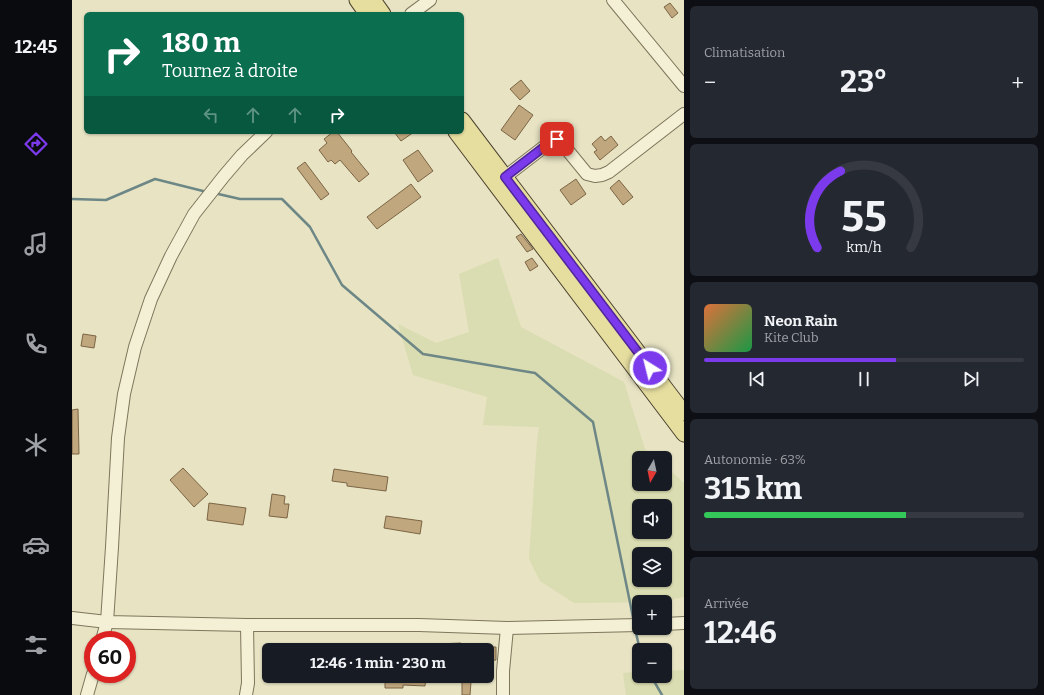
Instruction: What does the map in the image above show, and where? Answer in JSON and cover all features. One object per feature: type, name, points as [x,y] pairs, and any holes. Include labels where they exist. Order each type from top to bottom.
[{"type":"main road","points":[[357,0],[366,12]]},
{"type":"main road","points":[[372,0],[381,12]]},
{"type":"main road","points":[[464,123],[682,406]]},
{"type":"main road","points":[[458,134],[684,434]]},
{"type":"street","points":[[414,12],[430,0]]},
{"type":"street","points":[[613,0],[684,86]]},
{"type":"street","points":[[505,177],[553,140],[557,139],[587,174],[595,176],[602,175],[609,172],[684,114]]},
{"type":"street","points":[[104,631],[107,622],[118,438],[124,394],[135,347],[152,299],[171,256],[194,214],[242,155],[264,134]]},
{"type":"street","points":[[72,618],[107,622],[247,625],[419,625],[507,628],[632,625]]},
{"type":"street","points":[[672,624],[684,623]]},
{"type":"street","points":[[246,695],[248,683],[247,625]]},
{"type":"street","points":[[502,695],[502,671],[507,628]]},
{"type":"street","points":[[87,695],[90,683]]},
{"type":"green space","points":[[498,258],[521,327],[624,382],[645,449],[647,451],[632,451],[632,491],[672,491],[672,472],[684,483],[684,597],[672,600],[672,595],[632,595],[632,602],[574,603],[540,581],[529,559],[539,427],[483,425],[487,397],[413,375],[398,324],[436,343],[469,332],[459,274]]},
{"type":"green space","points":[[684,670],[684,695],[626,695],[623,673],[632,672],[632,683],[672,683],[672,671]]},
{"type":"building","points":[[670,3],[678,13],[672,18],[664,7]]},
{"type":"building","points":[[521,80],[530,91],[520,100],[510,89]]},
{"type":"building","points":[[519,105],[533,115],[515,140],[501,130]]},
{"type":"building","points":[[330,134],[339,134],[369,174],[359,182],[340,160],[335,164],[331,160],[328,162],[319,150],[327,143],[324,139]]},
{"type":"building","points":[[396,134],[411,134],[401,141]]},
{"type":"building","points":[[601,136],[605,141],[611,136],[618,145],[600,160],[594,152],[597,150],[592,144]]},
{"type":"building","points":[[418,150],[433,171],[418,182],[403,160]]},
{"type":"building","points":[[305,162],[329,194],[321,200],[297,168]]},
{"type":"building","points":[[576,179],[586,194],[571,205],[560,190]]},
{"type":"building","points":[[619,180],[633,197],[623,205],[610,188]]},
{"type":"building","points":[[411,184],[421,197],[377,229],[367,217]]},
{"type":"building","points":[[521,234],[533,249],[527,252],[516,237]]},
{"type":"building","points":[[532,258],[538,266],[530,271],[525,262]]},
{"type":"building","points":[[83,334],[96,336],[94,348],[81,346]]},
{"type":"building","points":[[78,409],[79,454],[72,454],[72,410]]},
{"type":"building","points":[[183,468],[208,494],[194,507],[170,480]]},
{"type":"building","points":[[334,469],[388,477],[386,491],[347,486],[347,483],[332,481]]},
{"type":"building","points":[[272,494],[285,496],[284,504],[289,504],[287,518],[269,516]]},
{"type":"building","points":[[209,503],[246,508],[243,525],[207,520]]},
{"type":"building","points":[[386,516],[422,521],[420,534],[384,528]]},
{"type":"building","points":[[494,647],[496,647],[496,660],[494,660]]},
{"type":"building","points":[[385,683],[425,683],[425,686],[403,685],[403,688],[385,688]]},
{"type":"building","points":[[462,683],[471,683],[470,695],[462,695]]},
{"type":"waterway","points":[[72,199],[106,200],[155,179],[207,192]]},
{"type":"waterway","points":[[214,193],[240,199],[282,199],[310,227],[342,285],[423,354],[535,373],[593,422],[632,612]]},
{"type":"waterway","points":[[636,635],[638,643]]},
{"type":"waterway","points":[[655,683],[662,695]]},
{"type":"route","points":[[557,139],[553,140],[505,177],[650,368]]}]
